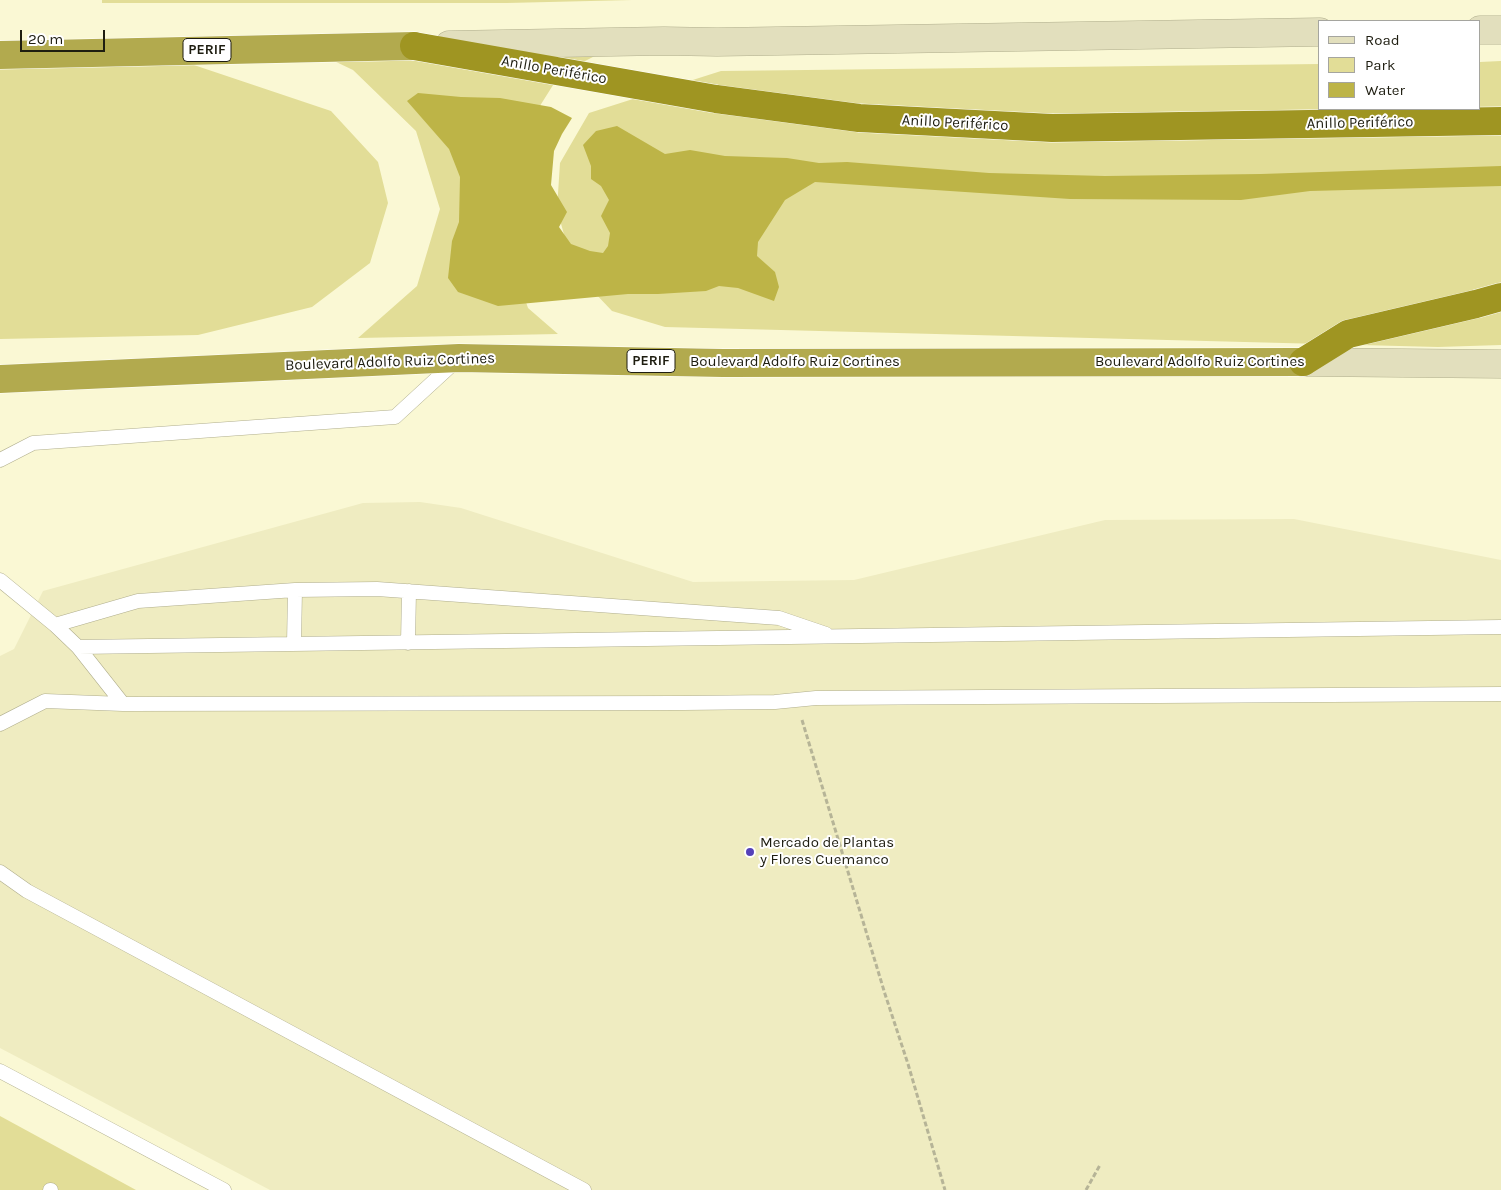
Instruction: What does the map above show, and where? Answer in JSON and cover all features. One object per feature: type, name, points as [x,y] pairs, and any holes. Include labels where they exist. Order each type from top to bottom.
[{"type":"highway","name":"PERIF","points":[[0,55],[414,46]]},
{"type":"highway","name":"Anillo Periférico","points":[[414,46],[716,99],[859,118],[1052,128],[1501,121]]},
{"type":"highway","points":[[1303,362],[1348,334],[1501,297]]},
{"type":"highway","name":"Boulevard Adolfo Ruiz Cortines","points":[[0,379],[459,358],[723,363],[1303,362]]},
{"type":"main road","points":[[1481,30],[1501,30]]},
{"type":"main road","name":"PERIF","points":[[414,46],[1318,32]]},
{"type":"main road","name":"Boulevard Adolfo Ruiz Cortines","points":[[1303,362],[1488,364]]},
{"type":"lane","points":[[0,460],[33,443],[395,417],[459,358]]},
{"type":"lane","points":[[1488,364],[1501,373]]},
{"type":"lane","points":[[0,580],[78,647],[123,704]]},
{"type":"lane","points":[[55,626],[138,601],[295,590],[378,589],[779,618],[834,637]]},
{"type":"lane","points":[[294,644],[295,590]]},
{"type":"lane","points":[[408,643],[409,591]]},
{"type":"lane","points":[[78,647],[1501,627]]},
{"type":"lane","points":[[0,724],[44,701],[123,704],[775,702],[816,698],[1501,694]]},
{"type":"lane","points":[[0,872],[27,891],[70,915],[584,1190]]},
{"type":"lane","points":[[0,1071],[224,1190]]},
{"type":"path","points":[[796,700],[945,1190]]},
{"type":"path","points":[[1086,1190],[1100,1166]]},
{"type":"shaded area","name":"Mercado de Plantas y Flores Cuemanco","points":[[420,502],[461,508],[693,582],[854,580],[1105,520],[1294,519],[1501,560],[1501,1190],[270,1190],[0,1048],[0,656],[14,649],[43,591],[363,503]]},
{"type":"green space","points":[[102,0],[632,0],[507,3],[102,3]]},
{"type":"green space","points":[[618,44],[560,74],[509,155],[504,236],[528,308],[558,334],[358,338],[417,286],[440,209],[416,131],[353,70],[311,50]]},
{"type":"green space","points":[[182,61],[331,111],[378,162],[388,203],[370,263],[312,307],[198,335],[0,339],[0,66]]},
{"type":"green space","points":[[1501,61],[1501,345],[1438,347],[665,327],[612,311],[574,271],[557,209],[560,163],[589,113],[721,71],[1318,64],[1318,110],[1481,110],[1481,62]]},
{"type":"green space","points":[[0,1116],[136,1190],[0,1190]]},
{"type":"water","points":[[418,93],[500,98],[551,107],[572,118],[554,151],[551,185],[567,212],[559,227],[571,244],[590,251],[603,253],[608,246],[610,233],[601,216],[609,200],[601,186],[591,179],[591,166],[583,145],[596,131],[617,126],[665,154],[690,150],[725,156],[787,158],[819,163],[847,162],[989,173],[1105,176],[1261,174],[1501,166],[1501,186],[1310,191],[1241,200],[1070,199],[815,182],[785,200],[758,242],[757,256],[775,272],[779,287],[774,301],[738,288],[719,286],[706,291],[628,294],[498,306],[458,292],[448,278],[452,241],[459,222],[460,177],[449,149],[407,101]]},
{"type":"place","name":"Mercado de Plantas y Flores Cuemanco","points":[[750,852]]}]
